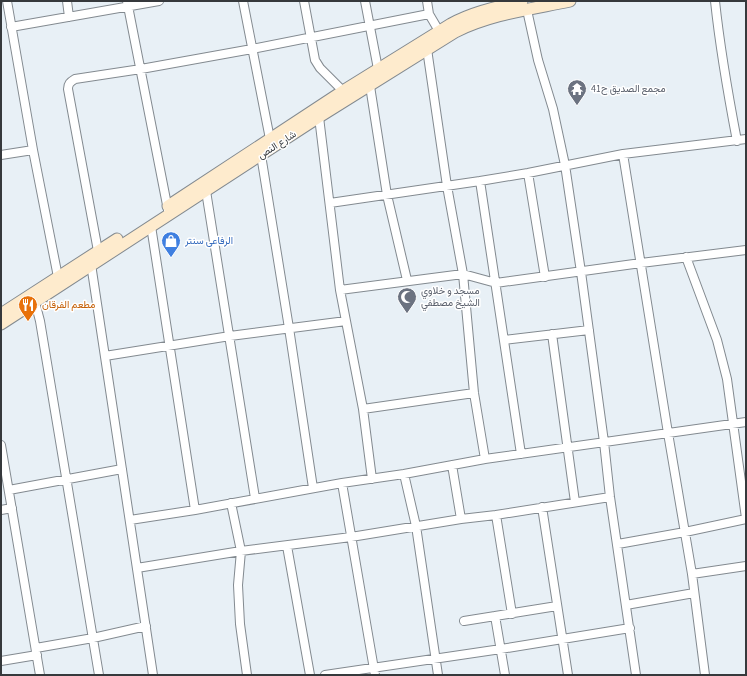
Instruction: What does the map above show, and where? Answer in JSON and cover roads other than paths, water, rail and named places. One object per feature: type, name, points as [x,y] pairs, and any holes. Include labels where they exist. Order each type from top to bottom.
[{"type":"main road","name":"شارع النص","points":[[1,324],[151,226],[168,211],[343,91],[461,18],[484,5],[525,5],[570,1]]},
{"type":"main road","name":"شارع النص","points":[[1,314],[98,251],[206,191],[427,49],[470,24],[525,5]]},
{"type":"street","points":[[1,2],[7,1],[33,150],[58,276]]},
{"type":"street","points":[[67,1],[69,17]]},
{"type":"street","points":[[11,26],[69,17],[127,4],[160,1]]},
{"type":"street","points":[[243,1],[270,140]]},
{"type":"street","points":[[304,1],[315,60],[320,68],[343,91]]},
{"type":"street","points":[[365,1],[378,69]]},
{"type":"street","points":[[427,1],[429,14],[439,31]]},
{"type":"street","points":[[715,1],[721,56],[737,140]]},
{"type":"street","points":[[127,4],[168,211]]},
{"type":"street","points":[[525,5],[538,60],[554,109],[565,165],[589,330],[610,497],[636,675]]},
{"type":"street","points":[[98,251],[68,84],[75,79],[252,49],[429,14]]},
{"type":"street","points":[[427,49],[447,186],[463,274],[474,393],[486,459]]},
{"type":"street","points":[[370,86],[387,195],[407,280]]},
{"type":"street","points":[[319,117],[340,290],[363,409],[372,479]]},
{"type":"street","points":[[330,203],[528,173],[623,154],[746,139]]},
{"type":"street","points":[[1,155],[33,150]]},
{"type":"street","points":[[623,154],[692,574],[705,675]]},
{"type":"street","points":[[261,155],[313,488]]},
{"type":"street","points":[[528,173],[545,278]]},
{"type":"street","points":[[480,181],[521,454]]},
{"type":"street","points":[[206,191],[255,498]]},
{"type":"street","points":[[151,226],[195,510]]},
{"type":"street","points":[[340,290],[407,280],[463,274],[496,283],[545,278],[641,263],[746,250]]},
{"type":"street","points":[[618,544],[746,519],[727,379],[717,340],[686,257]]},
{"type":"street","points":[[92,264],[154,675]]},
{"type":"street","points":[[35,302],[40,322],[99,675]]},
{"type":"street","points":[[105,356],[230,336],[346,321]]},
{"type":"street","points":[[504,340],[589,330]]},
{"type":"street","points":[[552,334],[575,502]]},
{"type":"street","points":[[363,409],[474,393]]},
{"type":"street","points":[[130,520],[486,459],[746,422]]},
{"type":"street","points":[[1,445],[40,675]]},
{"type":"street","points":[[452,465],[461,519]]},
{"type":"street","points":[[9,490],[122,469]]},
{"type":"street","points":[[404,474],[416,526],[438,675]]},
{"type":"street","points":[[342,483],[375,672]]},
{"type":"street","points":[[137,568],[241,551],[352,537],[610,497]]},
{"type":"street","points":[[231,503],[241,551],[238,585],[240,624],[247,675]]},
{"type":"street","points":[[542,507],[568,675]]},
{"type":"street","points":[[1,510],[12,508]]},
{"type":"street","points":[[496,515],[512,614]]},
{"type":"street","points":[[288,546],[310,675]]},
{"type":"street","points":[[692,574],[746,566]]},
{"type":"street","points":[[626,606],[694,593]]},
{"type":"street","points":[[464,621],[557,606]]},
{"type":"street","points":[[495,616],[505,675]]},
{"type":"street","points":[[1,661],[146,626]]},
{"type":"street","points":[[325,675],[375,672],[436,659],[630,628]]},
{"type":"place","name":"مجمع الصديق ح41","points":[[577,106]]},
{"type":"place","name":"الرفاعى سنتر","points":[[171,258]]},
{"type":"place","name":"مسجد و خلاوي الشيخ مصطفي","points":[[407,314]]},
{"type":"place","name":"مطعم الفرقان","points":[[28,322]]}]
